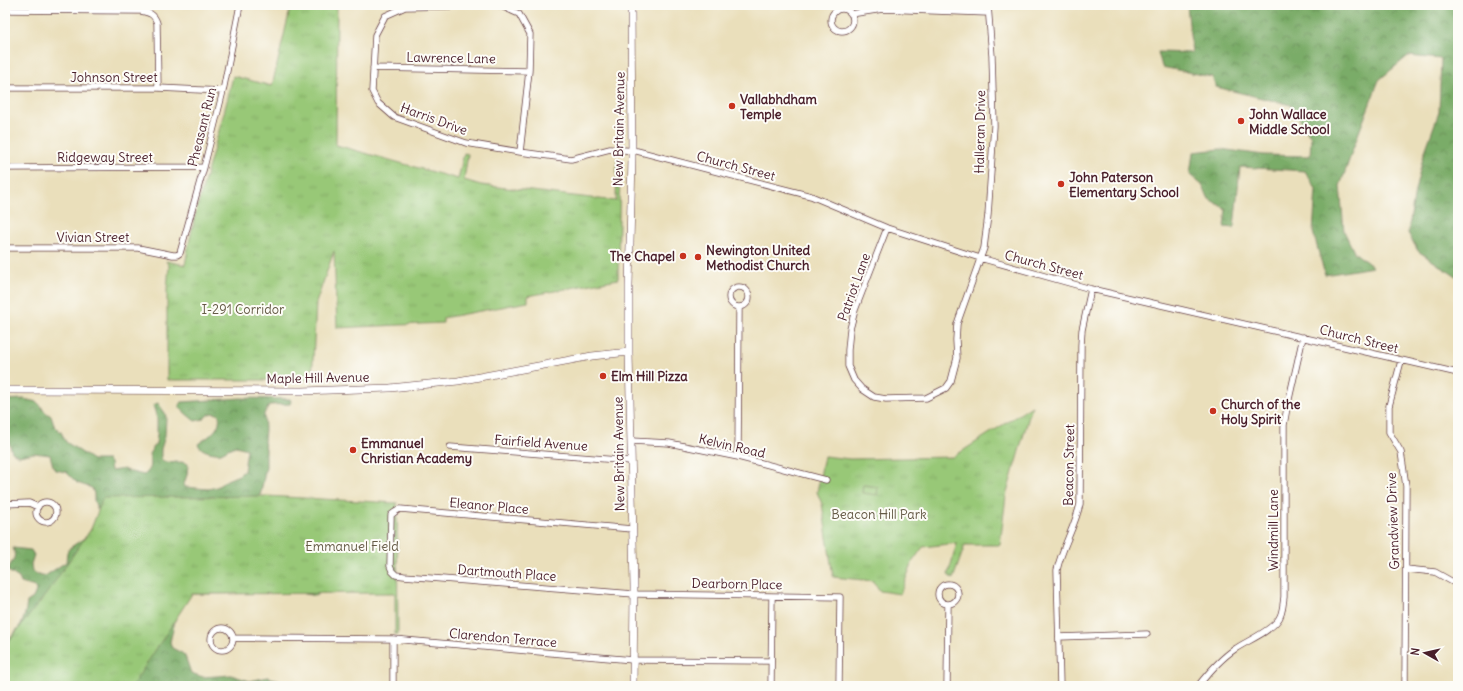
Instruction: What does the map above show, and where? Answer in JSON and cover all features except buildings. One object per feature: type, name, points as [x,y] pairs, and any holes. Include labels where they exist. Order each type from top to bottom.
[{"type":"main road","name":"New Britain Avenue","points":[[631,5],[632,150],[629,352],[634,594],[633,686]]},
{"type":"main road","name":"Maple Hill Avenue","points":[[5,390],[302,391],[390,388],[458,380],[605,354],[629,352]]},
{"type":"street","name":"Pheasant Run","points":[[180,253],[223,91],[240,5]]},
{"type":"street","name":"Harris Drive","points":[[520,152],[529,71],[530,34],[519,14],[499,5],[405,7],[385,16],[375,35],[372,91],[378,104],[394,117],[466,143],[520,152],[571,158],[610,149],[632,150]]},
{"type":"street","name":"Halleran Drive","points":[[980,258],[984,248],[987,221],[994,127],[992,56],[988,5]]},
{"type":"street","points":[[851,14],[883,7],[988,13]]},
{"type":"street","points":[[842,8],[849,11],[851,14],[853,17],[852,24],[847,30],[840,31],[833,27],[830,20],[835,11],[842,8]]},
{"type":"street","points":[[5,10],[141,11],[150,13],[154,16],[157,23],[158,88]]},
{"type":"street","name":"Lawrence Lane","points":[[373,68],[529,71]]},
{"type":"street","name":"Johnson Street","points":[[5,88],[158,88],[223,91]]},
{"type":"street","name":"Church Street","points":[[632,150],[810,196],[887,228],[980,258],[1091,289],[1458,373]]},
{"type":"street","name":"Ridgeway Street","points":[[5,168],[204,167]]},
{"type":"street","name":"Patriot Lane","points":[[887,228],[855,310],[850,329],[848,350],[848,366],[854,380],[862,389],[874,397],[886,399],[926,398],[946,388],[951,381],[957,358],[957,324],[980,258]]},
{"type":"street","name":"Vivian Street","points":[[5,248],[138,248],[173,255],[180,253]]},
{"type":"street","name":"Beacon Street","points":[[1060,686],[1057,570],[1060,556],[1077,517],[1080,504],[1081,346],[1082,330],[1091,289]]},
{"type":"street","points":[[738,457],[739,308]]},
{"type":"street","name":"Windmill Lane","points":[[1198,686],[1218,662],[1234,650],[1262,633],[1278,620],[1283,609],[1284,425],[1286,408],[1303,337]]},
{"type":"street","name":"Grandview Drive","points":[[1401,360],[1389,406],[1390,432],[1401,452],[1406,486],[1405,686]]},
{"type":"street","name":"Kelvin Road","points":[[631,441],[669,443],[738,457],[826,480]]},
{"type":"street","name":"Fairfield Avenue","points":[[450,447],[631,461]]},
{"type":"street","points":[[5,504],[29,503],[38,506]]},
{"type":"street","name":"Eleanor Place","points":[[390,560],[391,515],[400,509],[632,529]]},
{"type":"street","name":"Dartmouth Place","points":[[390,560],[392,571],[396,575],[634,594]]},
{"type":"street","points":[[1406,569],[1435,572],[1458,585]]},
{"type":"street","name":"Dearborn Place","points":[[634,594],[840,597],[839,686]]},
{"type":"street","points":[[771,686],[772,596]]},
{"type":"street","points":[[947,686],[948,604]]},
{"type":"street","points":[[1059,637],[1147,634]]},
{"type":"street","name":"Clarendon Terrace","points":[[233,638],[393,640],[633,660],[771,661]]},
{"type":"street","points":[[393,640],[393,686]]},
{"type":"green space","name":"I-291 Corridor","points":[[291,5],[337,5],[336,145],[458,179],[464,153],[468,154],[464,180],[481,185],[616,201],[617,158],[620,164],[618,279],[528,296],[528,302],[443,318],[443,323],[337,328],[334,251],[316,303],[312,380],[167,380],[167,289],[169,266],[166,261],[185,265],[195,217],[233,76],[272,86]]},
{"type":"green space","points":[[1187,5],[1458,5],[1456,108],[1458,143],[1458,278],[1418,251],[1408,233],[1415,191],[1424,154],[1439,112],[1441,59],[1408,56],[1379,80],[1340,186],[1344,231],[1354,252],[1373,267],[1325,275],[1313,232],[1316,189],[1305,171],[1240,167],[1234,228],[1224,227],[1226,209],[1209,199],[1202,185],[1190,175],[1193,152],[1220,149],[1264,155],[1310,156],[1311,137],[1291,105],[1216,87],[1212,77],[1162,67],[1158,52],[1192,53]]},
{"type":"green space","points":[[1458,9],[1458,143],[1456,108]]},
{"type":"green space","points":[[241,398],[290,399],[291,401],[290,404],[269,405],[264,414],[266,467],[259,499],[322,591],[316,596],[300,593],[191,594],[176,617],[170,642],[172,648],[185,656],[191,673],[203,677],[231,675],[250,681],[267,677],[280,680],[282,682],[282,686],[5,686],[5,643],[23,621],[27,602],[33,598],[36,591],[35,587],[21,583],[19,578],[8,571],[14,559],[13,548],[31,550],[34,555],[31,564],[32,571],[41,576],[45,576],[66,562],[67,552],[71,547],[90,534],[98,512],[92,488],[77,483],[66,472],[55,470],[50,455],[34,453],[19,456],[12,452],[6,427],[5,400],[24,399],[37,402],[44,411],[51,416],[54,425],[61,432],[66,442],[93,460],[108,460],[111,471],[124,469],[144,475],[149,470],[149,454],[156,443],[157,419],[153,405],[158,403],[166,417],[165,436],[161,449],[161,459],[167,462],[181,462],[188,464],[184,484],[185,487],[208,489],[217,487],[244,471],[247,449],[236,446],[218,453],[208,452],[201,448],[198,444],[210,435],[216,428],[219,415],[214,413],[210,414],[204,419],[195,421],[180,408],[180,403]]},
{"type":"green space","name":"Beacon Hill Park","points":[[1032,406],[1006,496],[1000,545],[965,545],[953,579],[948,575],[957,543],[923,547],[913,561],[900,594],[880,591],[873,581],[833,577],[822,504],[817,492],[824,456],[850,459],[953,457]]},
{"type":"green space","points":[[863,485],[878,487],[877,495],[862,493]]},
{"type":"green space","name":"Emmanuel Field","points":[[266,496],[397,503],[398,634],[395,634],[395,593],[192,594],[132,686],[5,686],[5,646],[47,593],[91,529],[103,498]]},
{"type":"place","name":"Vallabhdham Temple","points":[[732,106]]},
{"type":"place","name":"John Wallace Middle School","points":[[1241,121]]},
{"type":"place","name":"John Paterson Elementary School","points":[[1061,184]]},
{"type":"place","name":"The Chapel","points":[[683,256]]},
{"type":"place","name":"Newington United Methodist Church","points":[[698,257]]},
{"type":"place","name":"Elm Hill Pizza","points":[[603,376]]},
{"type":"place","name":"Church of the Holy Spirit","points":[[1213,411]]},
{"type":"place","name":"Emmanuel Christian Academy","points":[[353,450]]}]
